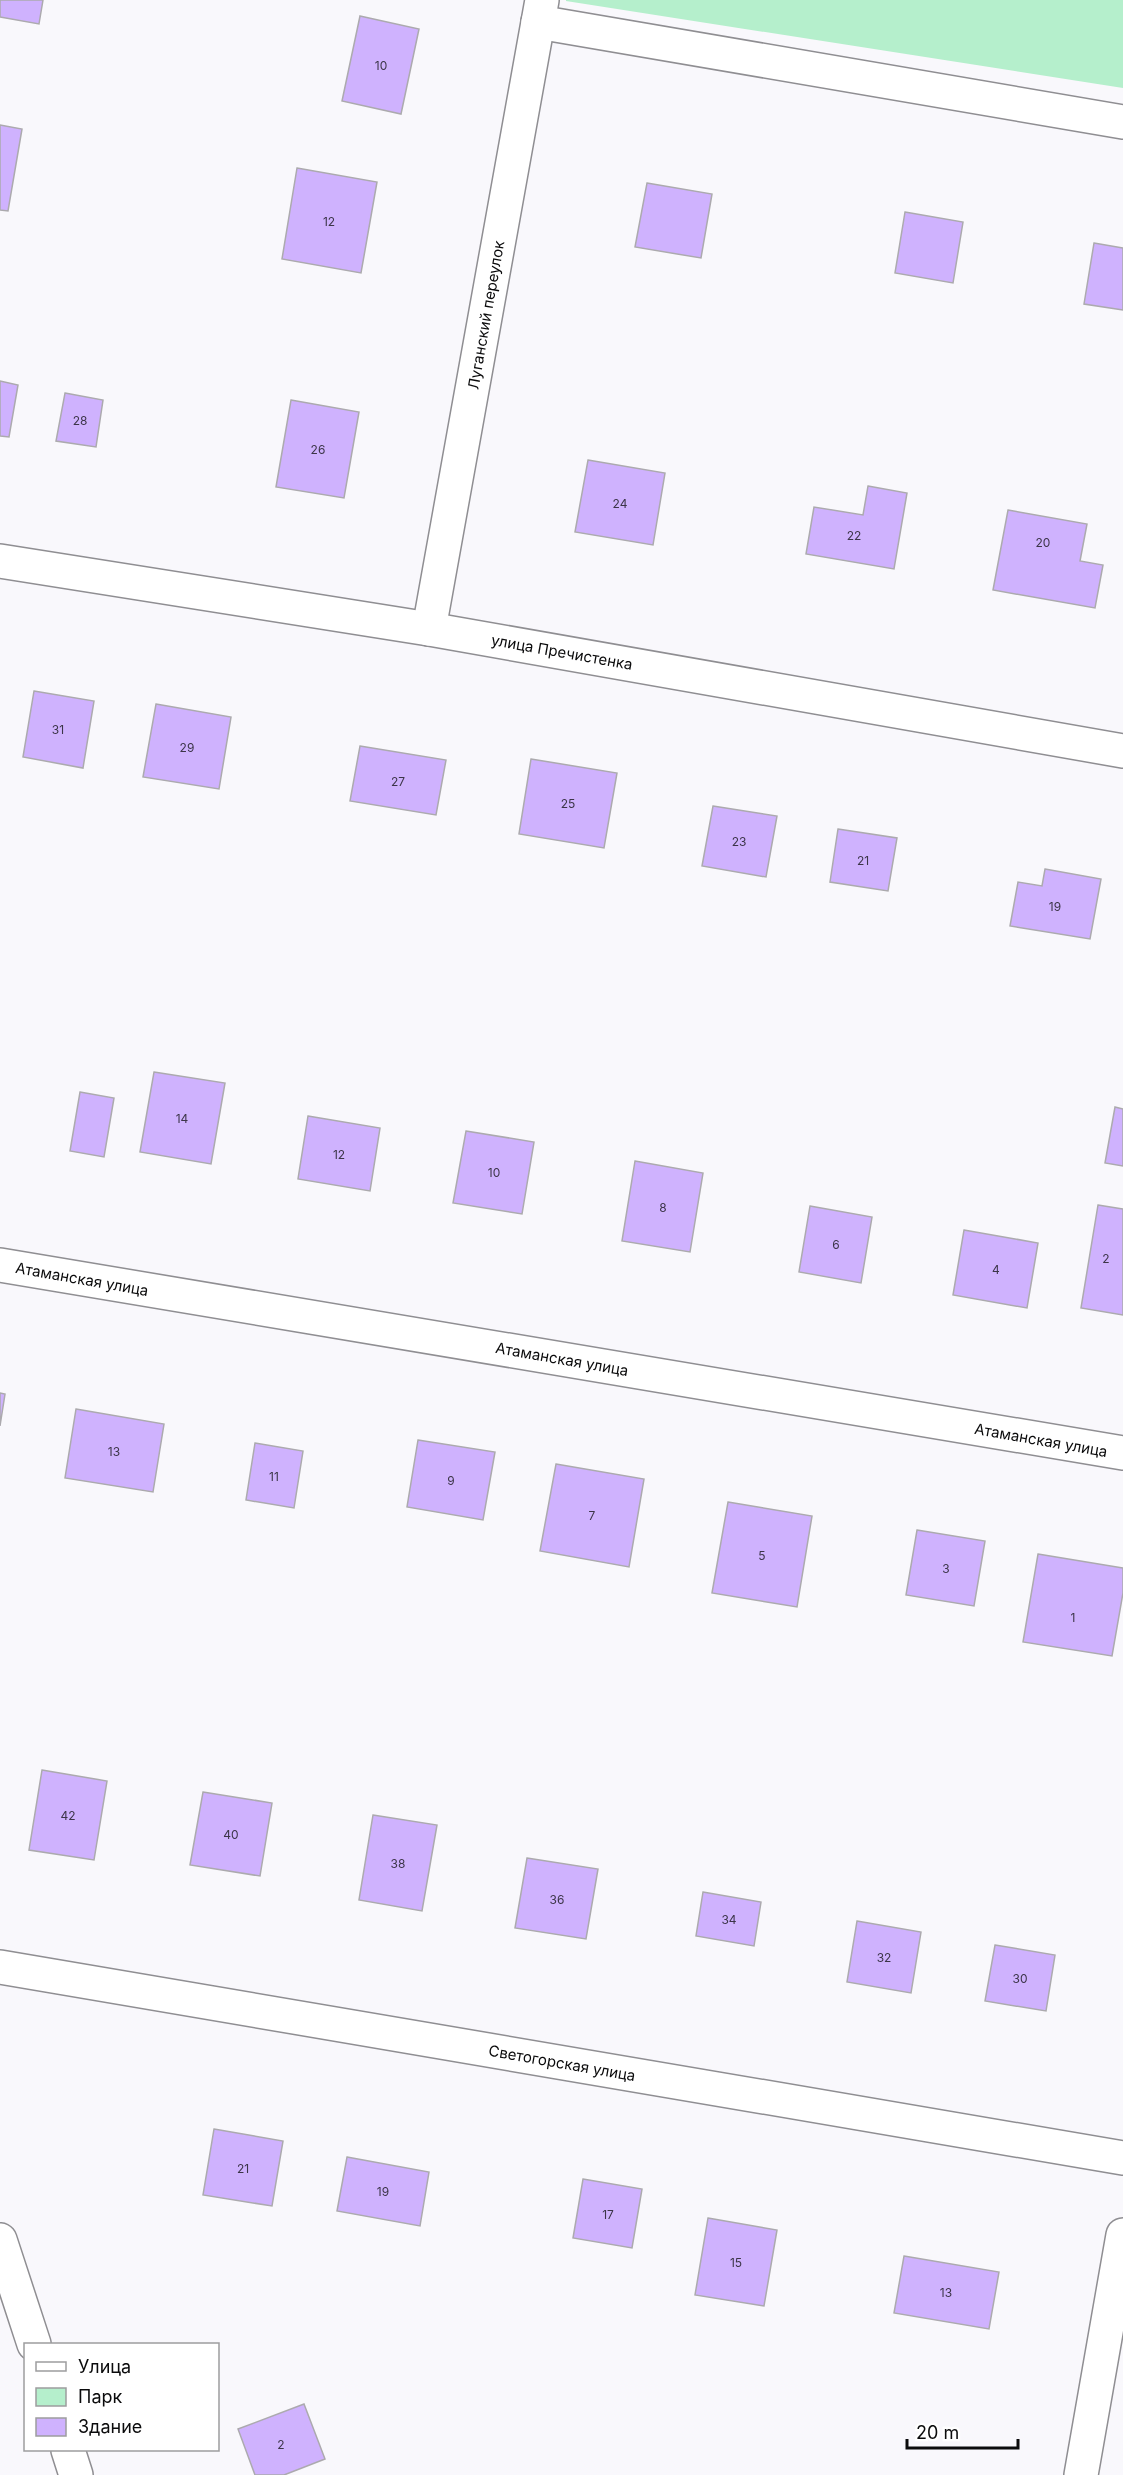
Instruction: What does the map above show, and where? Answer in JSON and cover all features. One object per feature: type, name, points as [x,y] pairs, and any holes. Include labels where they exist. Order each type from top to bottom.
[{"type":"street","points":[[540,11],[1123,122]]},
{"type":"street","name":"Луганский переулок","points":[[429,629],[540,11]]},
{"type":"street","name":"улица Пречистенка","points":[[0,561],[429,629],[1123,751]]},
{"type":"street","name":"Атаманская улица","points":[[0,1265],[1123,1454]]},
{"type":"street","name":"Светогорская улица","points":[[0,1967],[1123,2158]]},
{"type":"street","points":[[1081,2475],[1123,2235]]},
{"type":"street","points":[[0,2240],[34,2343]]},
{"type":"street","points":[[68,2451],[76,2475]]},
{"type":"green space","points":[[566,0],[1123,0],[1123,88],[566,1]]},
{"type":"building","points":[[0,0],[43,0],[39,24],[0,17]]},
{"type":"building","points":[[360,16],[419,29],[401,114],[342,101]]},
{"type":"building","points":[[0,125],[22,129],[8,211],[0,210]]},
{"type":"building","points":[[297,168],[377,182],[361,273],[282,259]]},
{"type":"building","points":[[647,183],[712,194],[701,258],[635,247]]},
{"type":"building","points":[[905,212],[963,222],[953,283],[895,273]]},
{"type":"building","points":[[1094,243],[1123,248],[1123,310],[1084,304]]},
{"type":"building","points":[[0,381],[18,385],[9,437],[0,436]]},
{"type":"building","points":[[65,393],[103,400],[96,447],[56,441]]},
{"type":"building","points":[[291,400],[359,412],[344,498],[276,487]]},
{"type":"building","points":[[588,460],[665,473],[653,545],[575,532]]},
{"type":"building","points":[[868,486],[907,493],[894,569],[806,554],[814,507],[863,515]]},
{"type":"building","points":[[1008,510],[1087,524],[1080,561],[1103,565],[1095,608],[993,590]]},
{"type":"building","points":[[34,691],[94,701],[83,768],[23,757]]},
{"type":"building","points":[[156,704],[231,717],[219,789],[143,777]]},
{"type":"building","points":[[360,746],[446,760],[436,815],[350,801]]},
{"type":"building","points":[[531,759],[617,773],[604,848],[519,834]]},
{"type":"building","points":[[713,806],[777,816],[766,877],[702,866]]},
{"type":"building","points":[[838,829],[897,838],[888,891],[830,882]]},
{"type":"building","points":[[1045,869],[1101,879],[1090,939],[1010,926],[1018,882],[1042,886]]},
{"type":"building","points":[[154,1072],[225,1083],[211,1164],[140,1152]]},
{"type":"building","points":[[80,1092],[114,1098],[104,1157],[70,1151]]},
{"type":"building","points":[[1115,1107],[1123,1109],[1123,1166],[1105,1163]]},
{"type":"building","points":[[308,1116],[380,1128],[370,1191],[298,1179]]},
{"type":"building","points":[[466,1131],[534,1142],[522,1214],[453,1203]]},
{"type":"building","points":[[635,1161],[703,1173],[690,1252],[622,1241]]},
{"type":"building","points":[[1098,1205],[1123,1209],[1123,1315],[1081,1308]]},
{"type":"building","points":[[810,1206],[872,1217],[861,1283],[799,1272]]},
{"type":"building","points":[[964,1230],[1038,1243],[1027,1308],[953,1295]]},
{"type":"building","points":[[0,1393],[5,1394],[0,1426]]},
{"type":"building","points":[[76,1409],[164,1424],[153,1492],[65,1478]]},
{"type":"building","points":[[418,1440],[495,1452],[483,1520],[407,1507]]},
{"type":"building","points":[[255,1443],[303,1451],[294,1508],[246,1500]]},
{"type":"building","points":[[556,1464],[644,1479],[629,1567],[540,1551]]},
{"type":"building","points":[[728,1502],[812,1516],[797,1607],[712,1593]]},
{"type":"building","points":[[917,1530],[985,1541],[974,1606],[906,1595]]},
{"type":"building","points":[[1038,1554],[1123,1568],[1123,1593],[1112,1656],[1023,1642]]},
{"type":"building","points":[[42,1770],[107,1781],[94,1860],[29,1850]]},
{"type":"building","points":[[203,1792],[272,1803],[260,1876],[190,1865]]},
{"type":"building","points":[[373,1815],[437,1825],[422,1911],[359,1900]]},
{"type":"building","points":[[527,1858],[598,1869],[586,1939],[515,1928]]},
{"type":"building","points":[[703,1892],[761,1902],[754,1946],[696,1936]]},
{"type":"building","points":[[857,1921],[921,1932],[911,1993],[847,1982]]},
{"type":"building","points":[[995,1945],[1055,1955],[1046,2011],[985,2001]]},
{"type":"building","points":[[214,2129],[283,2141],[272,2206],[203,2195]]},
{"type":"building","points":[[347,2157],[429,2172],[420,2226],[337,2211]]},
{"type":"building","points":[[583,2179],[642,2189],[632,2248],[573,2238]]},
{"type":"building","points":[[708,2218],[777,2230],[764,2306],[695,2295]]},
{"type":"building","points":[[904,2256],[999,2272],[989,2329],[894,2313]]},
{"type":"building","points":[[304,2404],[325,2459],[284,2475],[255,2475],[238,2429]]}]
